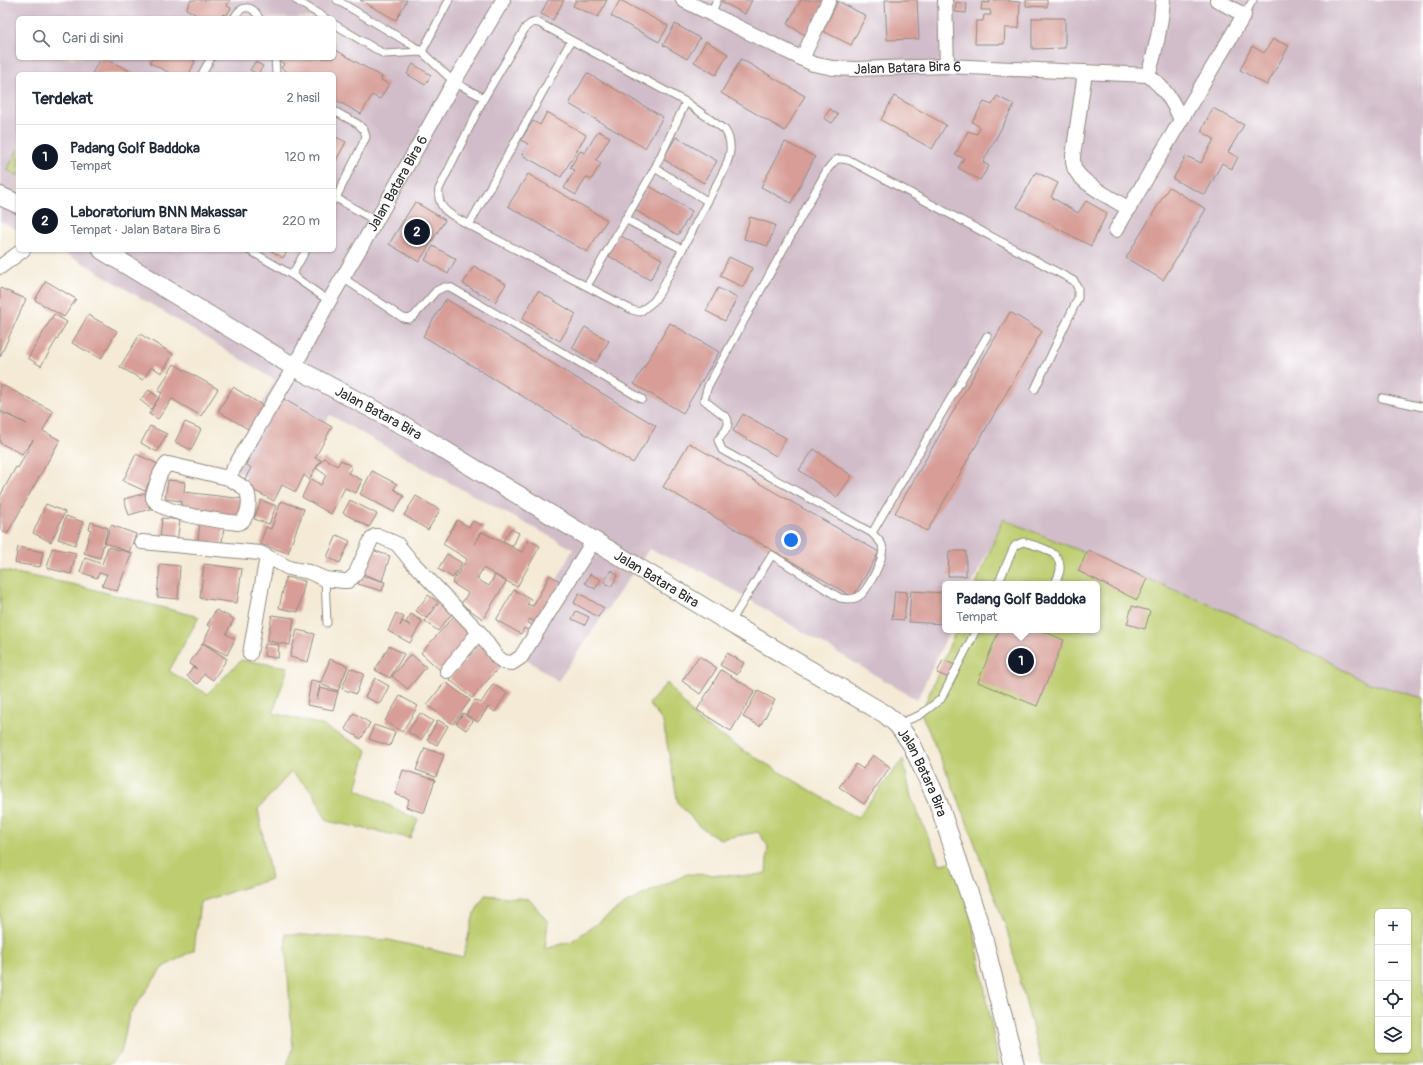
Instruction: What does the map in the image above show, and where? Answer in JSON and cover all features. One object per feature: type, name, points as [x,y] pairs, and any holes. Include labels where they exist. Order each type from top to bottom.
[{"type":"street","name":"Jalan Batara Bira 6","points":[[228,478],[294,367],[329,301],[454,82],[503,0]]},
{"type":"street","name":"Jalan Batara Bira 6","points":[[683,0],[813,64],[855,69],[947,66],[1148,75]]},
{"type":"street","points":[[802,59],[829,0]]},
{"type":"street","points":[[945,0],[947,66]]},
{"type":"street","points":[[1163,0],[1156,48],[1148,75],[1168,94],[1176,107],[1181,120]]},
{"type":"street","points":[[1116,230],[1244,15],[1217,0]]},
{"type":"street","points":[[1085,72],[1073,156],[1073,166],[1081,178],[1129,209]]},
{"type":"street","points":[[0,196],[16,203]]},
{"type":"street","points":[[0,267],[20,252]]},
{"type":"street","name":"Jalan Batara Bira","points":[[105,252],[294,367],[406,427],[730,623],[885,714],[898,724],[911,743],[937,798],[980,929],[1015,1065]]},
{"type":"street","points":[[167,464],[228,478],[245,489],[248,495],[248,514],[242,523],[176,512],[162,507],[153,496],[163,468],[167,464]]},
{"type":"street","points":[[142,542],[260,553],[289,568],[309,572],[325,579],[344,582],[348,581],[355,575],[371,540],[375,536],[379,536],[397,544],[411,561],[479,632],[497,656],[504,662],[512,663],[521,657],[594,540]]},
{"type":"street","points":[[250,654],[267,556]]},
{"type":"street","points":[[447,671],[479,632]]},
{"type":"lane","points":[[296,0],[322,16]]},
{"type":"lane","points":[[337,0],[412,45],[422,52],[454,82],[484,98]]},
{"type":"lane","points":[[422,52],[449,0]]},
{"type":"lane","points":[[712,15],[717,0]]},
{"type":"lane","points":[[1244,15],[1253,0]]},
{"type":"lane","points":[[235,16],[241,8],[248,8],[255,11],[258,16]]},
{"type":"lane","points":[[535,22],[539,23],[571,40],[686,102],[725,130],[729,136],[730,158],[660,292],[654,301],[640,312],[632,310],[447,212],[441,205],[438,196],[439,190],[484,98],[526,27],[535,22]]},
{"type":"lane","points":[[336,25],[384,54],[422,52]]},
{"type":"lane","points":[[470,225],[571,40]]},
{"type":"lane","points":[[203,72],[210,60]]},
{"type":"lane","points":[[274,60],[276,72]]},
{"type":"lane","points":[[587,286],[655,168],[686,102]]},
{"type":"lane","points":[[336,112],[358,124],[364,130],[366,137],[336,196]]},
{"type":"lane","points":[[730,623],[772,555],[840,598],[853,599],[860,595],[871,582],[882,553],[882,546],[872,533],[722,450],[718,440],[728,427],[729,422],[727,418],[704,400],[708,386],[827,170],[834,160],[840,158],[851,161],[1074,281],[1078,288],[1078,298],[1035,389]]},
{"type":"lane","points":[[655,168],[707,201]]},
{"type":"lane","points":[[336,199],[376,221]]},
{"type":"lane","points":[[625,219],[682,248]]},
{"type":"lane","points":[[252,252],[292,275],[329,301]]},
{"type":"lane","points":[[292,275],[305,252]]},
{"type":"lane","points":[[343,278],[403,318],[409,319],[414,316],[440,288],[450,287],[642,399]]},
{"type":"lane","points":[[872,533],[987,336]]},
{"type":"lane","points":[[1382,398],[1423,407]]},
{"type":"lane","points":[[999,581],[1014,548],[1016,545],[1023,542],[1049,550],[1056,556],[1060,570],[1056,581]]},
{"type":"lane","points":[[325,579],[327,622]]},
{"type":"lane","points":[[898,724],[920,715],[941,699],[974,633]]},
{"type":"shaded area","points":[[0,0],[1423,0],[1423,698],[1369,683],[1230,613],[1004,519],[973,581],[942,581],[942,633],[949,633],[917,700],[703,572],[649,549],[558,681],[519,654],[573,549],[441,478],[330,415],[278,493],[228,466],[275,380],[85,264],[62,252],[336,252],[336,72],[16,72],[16,229],[0,221]]},
{"type":"green space","points":[[16,153],[16,175],[7,170]]},
{"type":"green space","points":[[1003,519],[1230,613],[1369,683],[1423,698],[1423,1065],[1042,1065],[1007,930],[959,801],[921,713],[955,633],[1100,633],[1100,581],[977,581]]},
{"type":"green space","points":[[0,570],[76,585],[199,617],[169,671],[207,694],[241,660],[288,667],[273,713],[322,725],[367,750],[356,789],[418,820],[410,838],[327,821],[312,791],[291,772],[258,809],[271,879],[200,902],[194,950],[162,968],[129,1015],[121,1053],[109,1065],[0,1065]]},
{"type":"green space","points":[[667,683],[698,721],[743,750],[857,818],[903,759],[911,797],[940,864],[958,861],[965,883],[999,1065],[287,1065],[293,1049],[285,934],[389,940],[463,957],[474,914],[485,895],[529,899],[548,922],[545,949],[572,941],[626,903],[687,874],[750,876],[766,873],[768,846],[758,832],[720,839],[700,827],[678,803],[663,722],[649,704]]},
{"type":"building","points":[[191,0],[230,0],[227,6],[231,8],[226,16],[223,14],[222,16],[198,16],[186,9]]},
{"type":"building","points":[[360,0],[407,0],[396,20]]},
{"type":"building","points":[[548,0],[564,0],[553,20],[541,14]]},
{"type":"building","points":[[576,0],[607,0],[598,17],[573,6]]},
{"type":"building","points":[[620,0],[668,26],[659,42],[611,16]]},
{"type":"building","points":[[723,0],[752,0],[745,14],[722,2]]},
{"type":"building","points":[[801,0],[826,0],[805,35],[787,24]]},
{"type":"building","points":[[885,0],[917,0],[919,39],[887,40]]},
{"type":"building","points":[[989,0],[1009,0],[1020,2],[1019,28],[1005,28],[1004,44],[975,44],[976,21],[983,21],[984,15],[991,15],[990,10],[981,10],[982,2],[990,3]]},
{"type":"building","points":[[1026,0],[1047,0],[1047,7],[1026,6]]},
{"type":"building","points":[[838,1],[866,16],[851,45],[823,31]]},
{"type":"building","points":[[956,2],[967,4],[966,13],[955,12]]},
{"type":"building","points":[[1032,18],[1065,18],[1065,48],[1032,49]]},
{"type":"building","points":[[675,24],[700,38],[687,59],[663,45]]},
{"type":"building","points":[[1273,39],[1289,46],[1267,85],[1240,70],[1252,46],[1264,53]]},
{"type":"building","points":[[706,41],[728,54],[716,75],[694,62]]},
{"type":"building","points":[[336,50],[382,77],[381,80],[389,84],[380,99],[372,95],[361,114],[336,100],[336,72],[288,72],[281,68],[284,64],[278,60],[336,60]]},
{"type":"building","points":[[741,59],[805,96],[785,131],[721,93]]},
{"type":"building","points":[[99,60],[108,60],[132,72],[93,72]]},
{"type":"building","points":[[151,60],[195,61],[190,72],[168,72],[150,63]]},
{"type":"building","points":[[255,62],[263,66],[259,72],[250,70]]},
{"type":"building","points":[[413,64],[431,75],[425,85],[407,74]]},
{"type":"building","points":[[587,73],[663,117],[645,148],[569,104]]},
{"type":"building","points":[[894,96],[946,125],[932,149],[881,120]]},
{"type":"building","points":[[997,96],[1014,105],[983,162],[989,166],[980,180],[958,168],[964,158],[955,155],[968,131],[977,134],[980,127],[972,122],[984,102],[992,105]]},
{"type":"building","points":[[1213,108],[1244,125],[1228,152],[1238,157],[1232,169],[1222,163],[1205,195],[1173,179],[1186,156],[1201,163],[1214,139],[1201,131]]},
{"type":"building","points":[[830,109],[838,115],[832,123],[824,118]]},
{"type":"building","points":[[547,112],[586,135],[561,177],[522,155],[528,144],[521,140],[533,121],[540,125]]},
{"type":"building","points":[[598,131],[610,137],[596,160],[601,163],[591,180],[586,177],[576,195],[564,188],[575,170],[570,168],[580,151],[585,153]]},
{"type":"building","points":[[336,137],[346,142],[336,160]]},
{"type":"building","points":[[676,137],[717,161],[704,183],[663,159]]},
{"type":"building","points":[[785,142],[815,157],[791,203],[761,187]]},
{"type":"building","points":[[1036,172],[1058,183],[1051,197],[1078,213],[1086,201],[1107,213],[1091,246],[1017,207]]},
{"type":"building","points":[[528,174],[607,220],[587,252],[508,206]]},
{"type":"building","points":[[649,186],[692,211],[678,235],[635,210]]},
{"type":"building","points":[[1169,187],[1206,209],[1163,280],[1126,258]]},
{"type":"building","points":[[415,202],[445,220],[419,262],[389,244]]},
{"type":"building","points":[[750,217],[775,225],[768,246],[744,239]]},
{"type":"building","points":[[619,235],[662,259],[650,280],[607,255]]},
{"type":"building","points":[[433,246],[456,259],[448,274],[425,260]]},
{"type":"building","points":[[273,252],[287,252],[283,258]]},
{"type":"building","points":[[729,257],[752,268],[743,287],[720,276]]},
{"type":"building","points":[[474,266],[506,284],[495,302],[463,284]]},
{"type":"building","points":[[46,281],[76,299],[64,317],[35,300]]},
{"type":"building","points":[[0,288],[26,299],[0,357]]},
{"type":"building","points":[[718,288],[737,298],[725,321],[706,311]]},
{"type":"building","points":[[538,291],[576,314],[560,341],[522,319]]},
{"type":"building","points":[[446,299],[656,426],[633,463],[423,336]]},
{"type":"building","points":[[1010,312],[1042,331],[927,531],[895,513]]},
{"type":"building","points":[[54,314],[67,322],[41,366],[28,358]]},
{"type":"building","points":[[88,315],[117,331],[101,359],[72,343]]},
{"type":"building","points":[[670,323],[719,352],[683,413],[634,384]]},
{"type":"building","points":[[585,327],[609,341],[596,362],[572,348]]},
{"type":"building","points":[[140,334],[173,354],[162,373],[151,367],[143,380],[120,367]]},
{"type":"building","points":[[174,364],[218,389],[201,416],[172,399],[158,419],[149,414],[162,393],[158,391]]},
{"type":"building","points":[[0,384],[53,411],[43,431],[60,440],[7,534],[0,530],[0,496],[16,467],[18,468],[33,440],[22,454],[0,443],[0,412],[27,424],[0,410]]},
{"type":"building","points":[[233,387],[268,409],[253,432],[218,411]]},
{"type":"building","points":[[149,390],[159,398],[151,409],[140,400]]},
{"type":"building","points":[[282,398],[332,427],[315,458],[321,460],[316,468],[324,458],[337,466],[341,460],[352,467],[348,473],[362,480],[356,493],[345,488],[331,514],[302,497],[310,480],[304,475],[296,492],[282,485],[274,501],[242,484],[251,468],[246,464]],"holes":[[[316,468],[326,475],[321,485],[310,478]]]},
{"type":"building","points":[[743,414],[786,438],[776,456],[733,431]]},
{"type":"building","points":[[185,422],[201,429],[191,450],[175,442]]},
{"type":"building","points":[[150,426],[167,434],[157,452],[141,443]]},
{"type":"building","points":[[689,443],[879,552],[853,597],[663,487]]},
{"type":"building","points":[[814,449],[852,476],[837,497],[799,470]]},
{"type":"building","points":[[136,454],[158,464],[145,491],[123,481]]},
{"type":"building","points":[[372,471],[397,484],[394,489],[404,496],[394,512],[360,494]]},
{"type":"building","points":[[168,480],[185,482],[184,492],[244,499],[241,520],[180,513],[181,501],[165,499]]},
{"type":"building","points":[[145,493],[150,509],[129,515],[124,499]]},
{"type":"building","points":[[416,496],[440,510],[428,530],[404,515]]},
{"type":"building","points":[[261,500],[276,506],[269,524],[254,519]]},
{"type":"building","points":[[350,500],[377,514],[369,527],[343,513]]},
{"type":"building","points":[[281,501],[304,509],[288,553],[260,544],[266,527],[271,529]]},
{"type":"building","points":[[46,504],[65,512],[51,542],[33,533]]},
{"type":"building","points":[[66,516],[83,522],[75,545],[58,539]]},
{"type":"building","points":[[162,518],[180,520],[177,542],[160,540]]},
{"type":"building","points":[[457,520],[469,527],[473,521],[484,526],[474,545],[482,532],[522,552],[529,540],[540,546],[517,587],[483,568],[477,579],[489,586],[495,575],[506,582],[483,619],[461,604],[468,593],[452,583],[467,559],[443,544]]},
{"type":"building","points":[[91,522],[108,528],[100,558],[84,553],[91,529],[89,529]]},
{"type":"building","points":[[200,522],[224,525],[222,543],[198,541]]},
{"type":"building","points":[[111,525],[136,534],[129,552],[105,543]]},
{"type":"building","points":[[510,529],[519,533],[513,546],[503,541]]},
{"type":"building","points":[[337,535],[350,541],[340,563],[327,557]]},
{"type":"building","points":[[18,547],[43,552],[40,567],[15,563]]},
{"type":"building","points":[[108,547],[132,553],[117,591],[102,586],[107,574],[99,573],[97,578],[80,572],[85,558],[102,564]]},
{"type":"building","points":[[52,548],[76,553],[71,574],[47,568]]},
{"type":"building","points":[[369,549],[390,556],[382,581],[361,573]]},
{"type":"building","points":[[1088,550],[1147,579],[1137,600],[1078,571]]},
{"type":"building","points":[[949,551],[966,551],[966,576],[948,576]]},
{"type":"building","points":[[447,554],[462,563],[453,578],[438,569]]},
{"type":"building","points":[[160,564],[180,566],[178,599],[157,597]]},
{"type":"building","points":[[204,564],[242,569],[237,603],[200,598]]},
{"type":"building","points":[[611,570],[618,575],[611,587],[604,582]]},
{"type":"building","points":[[590,574],[601,580],[595,589],[585,583]]},
{"type":"building","points":[[361,575],[385,582],[382,591],[358,584]]},
{"type":"building","points":[[550,575],[561,582],[537,623],[530,619],[527,622],[536,628],[533,633],[524,628],[521,634],[496,620],[514,590],[531,599],[527,604],[533,606]]},
{"type":"building","points":[[286,577],[305,581],[298,612],[279,608]]},
{"type":"building","points":[[895,591],[907,592],[904,620],[892,619]]},
{"type":"building","points":[[911,591],[942,593],[942,624],[909,622]]},
{"type":"building","points":[[579,593],[604,608],[598,617],[574,603]]},
{"type":"building","points":[[428,595],[438,602],[426,618],[416,611]]},
{"type":"building","points":[[441,601],[454,611],[438,631],[425,621]]},
{"type":"building","points":[[1132,606],[1150,611],[1145,629],[1127,624]]},
{"type":"building","points":[[216,610],[234,619],[226,634],[235,639],[227,655],[203,643],[211,627],[207,625]]},
{"type":"building","points":[[576,611],[589,617],[585,625],[572,619]]},
{"type":"building","points":[[396,613],[404,617],[402,621],[411,626],[406,622],[411,614],[422,621],[410,643],[388,631]]},
{"type":"building","points":[[272,615],[294,618],[290,645],[267,641]]},
{"type":"building","points":[[455,615],[475,633],[441,671],[421,653]]},
{"type":"building","points":[[297,630],[315,634],[308,662],[290,657]]},
{"type":"building","points":[[998,633],[1047,633],[1064,640],[1037,706],[978,682]]},
{"type":"building","points":[[203,643],[227,659],[213,680],[204,674],[198,684],[187,676],[193,667],[197,669],[189,664]]},
{"type":"building","points":[[265,644],[279,645],[278,658],[264,656]]},
{"type":"building","points":[[479,644],[502,664],[472,698],[449,679]]},
{"type":"building","points":[[389,646],[404,654],[390,678],[375,670]]},
{"type":"building","points":[[727,653],[744,663],[737,675],[720,665]]},
{"type":"building","points":[[411,654],[426,667],[408,689],[392,676]]},
{"type":"building","points":[[699,656],[717,668],[700,694],[682,681]]},
{"type":"building","points":[[330,659],[348,666],[338,691],[320,684],[317,699],[320,688],[338,692],[333,710],[307,705],[311,680],[321,682]]},
{"type":"building","points":[[943,660],[955,665],[949,678],[937,673]]},
{"type":"building","points":[[350,668],[364,674],[356,694],[342,689]]},
{"type":"building","points":[[721,670],[755,691],[731,731],[697,710]]},
{"type":"building","points":[[375,678],[389,686],[380,704],[365,697]]},
{"type":"building","points":[[445,682],[470,700],[453,724],[427,705]]},
{"type":"building","points":[[493,684],[507,693],[495,712],[488,707],[478,722],[466,715],[475,700],[481,703]]},
{"type":"building","points":[[758,691],[775,700],[760,726],[743,717]]},
{"type":"building","points":[[400,696],[418,706],[402,732],[385,721]]},
{"type":"building","points":[[354,713],[370,723],[361,739],[345,729]]},
{"type":"building","points":[[420,713],[433,721],[421,740],[408,732]]},
{"type":"building","points":[[463,713],[473,721],[466,730],[456,723]]},
{"type":"building","points":[[438,720],[448,726],[437,745],[427,740]]},
{"type":"building","points":[[374,725],[395,732],[390,746],[369,739]]},
{"type":"building","points":[[425,748],[444,755],[436,777],[416,770]]},
{"type":"building","points":[[873,755],[890,767],[864,804],[839,787],[856,764],[863,769]]},
{"type":"building","points":[[403,770],[435,780],[424,813],[406,807],[409,799],[395,794]]},
{"type":"place","name":"Laboratorium BNN Makassar","points":[[417,232]]},
{"type":"place","name":"Padang Golf Baddoka","points":[[1021,661]]}]
